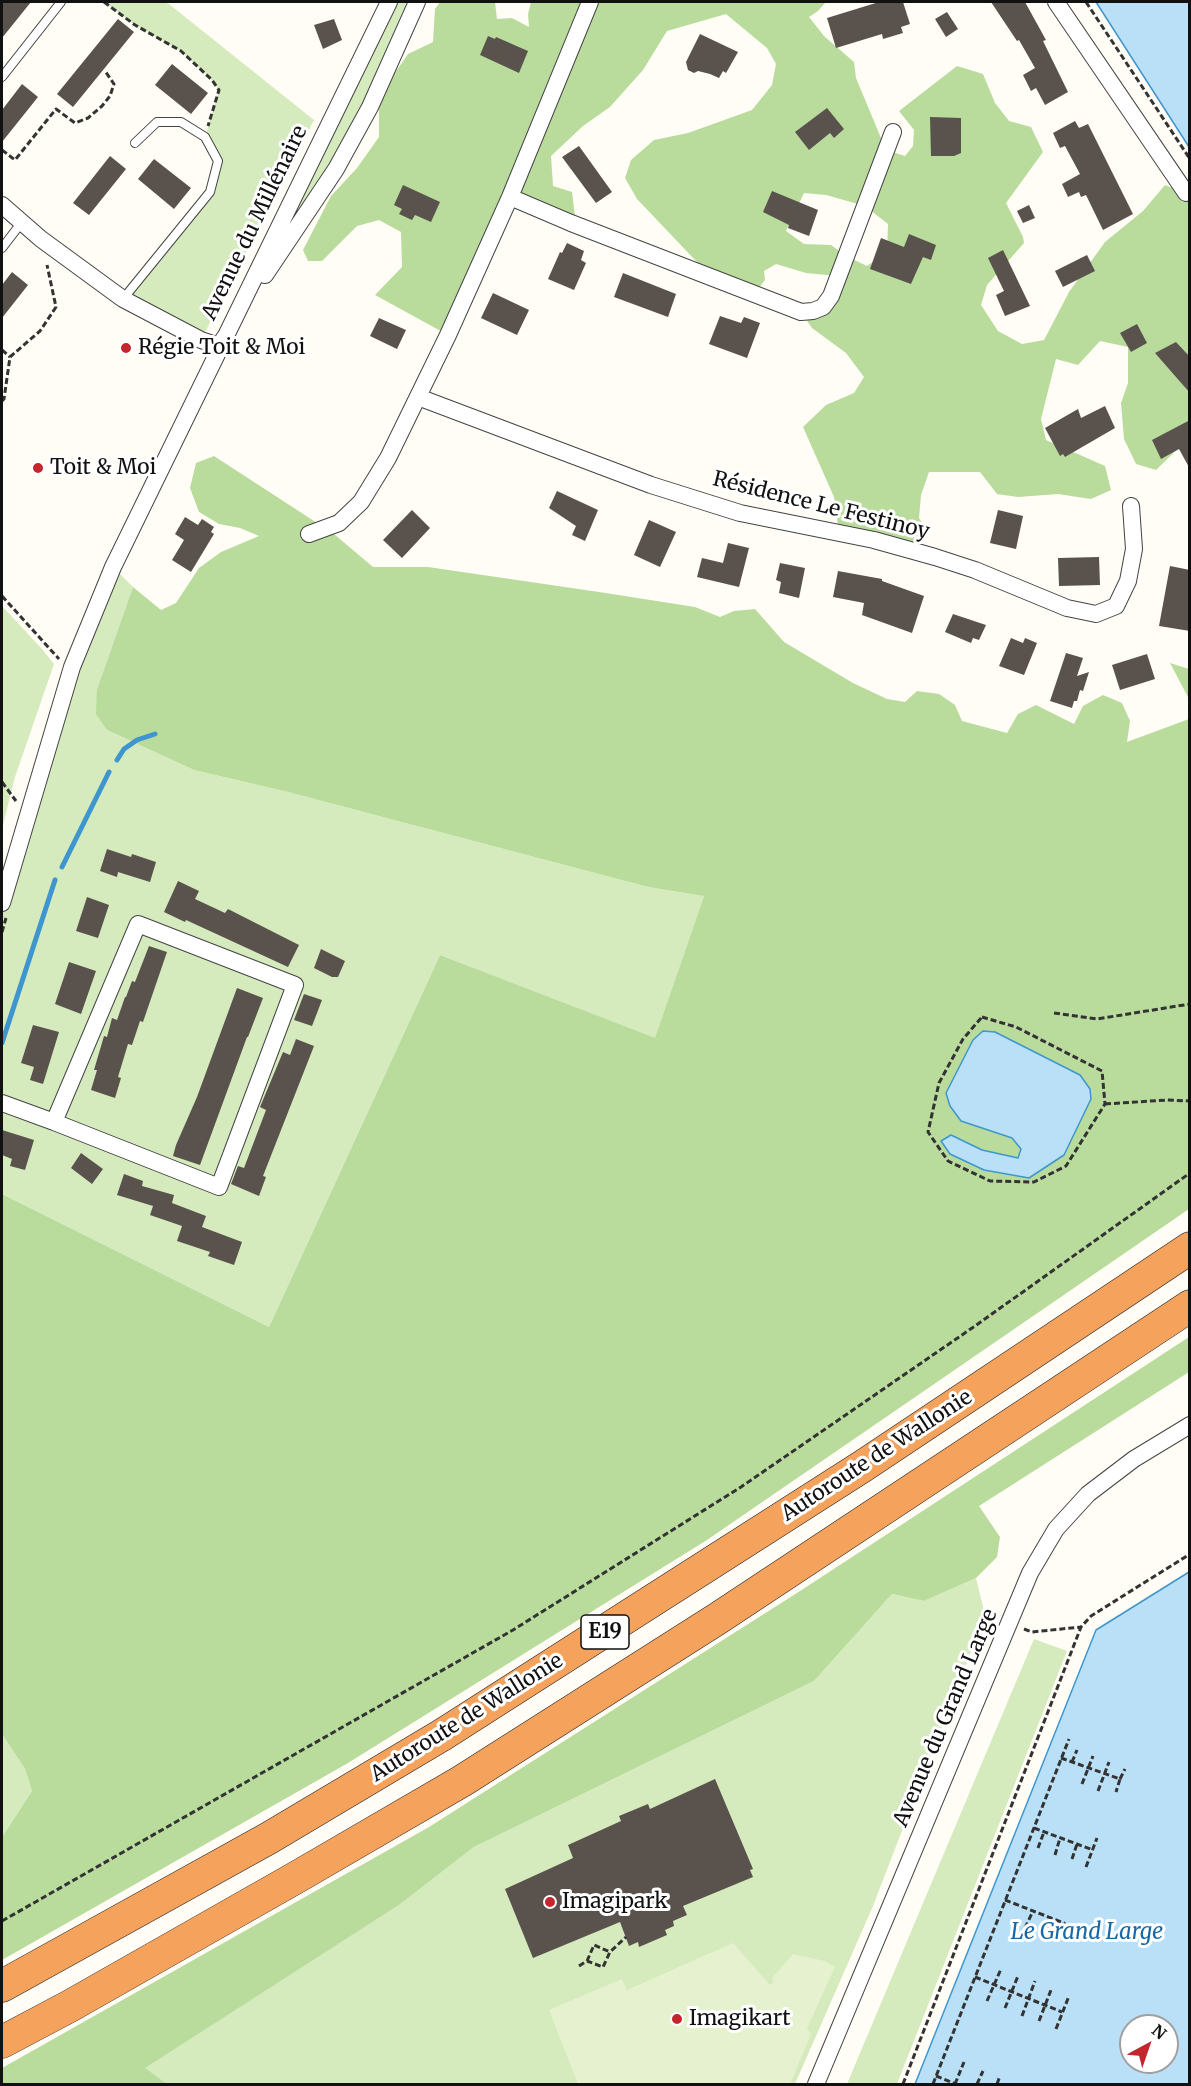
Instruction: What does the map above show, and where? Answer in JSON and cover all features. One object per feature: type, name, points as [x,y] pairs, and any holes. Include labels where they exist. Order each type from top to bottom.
[{"type":"highway","name":"Autoroute de Wallonie","points":[[2,1986],[268,1838],[442,1735],[864,1466],[1190,1248]]},
{"type":"highway","name":"E19","points":[[2,2042],[297,1878],[462,1781],[871,1519],[1190,1306]]},
{"type":"street","name":"Avenue du Millénaire","points":[[5,906],[72,668],[113,567],[389,2]]},
{"type":"street","points":[[2,205],[41,239],[123,299],[201,340],[219,346],[336,168],[370,107],[417,2]]},
{"type":"street","points":[[309,534],[339,524],[361,502],[388,458],[510,197],[590,2]]},
{"type":"street","points":[[1056,2],[1186,193]]},
{"type":"street","points":[[510,197],[801,312],[813,311],[823,307],[831,296],[893,132]]},
{"type":"street","name":"Résidence Le Festinoy","points":[[418,397],[651,485],[740,513],[874,540],[935,557],[975,570],[1067,608],[1096,614],[1116,606],[1128,581],[1134,549],[1131,506]]},
{"type":"street","points":[[2,1103],[219,1187],[295,985],[138,924],[54,1122]]},
{"type":"street","name":"Avenue du Grand Large","points":[[816,2085],[1030,1573],[1056,1529],[1088,1494],[1134,1459],[1190,1425]]},
{"type":"lane","points":[[2,77],[61,2]]},
{"type":"lane","points":[[123,299],[210,192],[218,161],[205,137],[181,122],[157,122],[135,143]]},
{"type":"lane","points":[[2,248],[22,222]]},
{"type":"path","points":[[104,2],[135,25],[181,51],[213,80],[219,90],[205,137]]},
{"type":"path","points":[[1086,2],[1190,159]]},
{"type":"path","points":[[2,150],[15,160],[56,109],[75,123],[88,118],[110,96],[114,84],[105,71]]},
{"type":"path","points":[[2,401],[10,357],[40,331],[56,307],[41,239]]},
{"type":"path","points":[[2,350],[10,357]]},
{"type":"path","points":[[2,596],[54,656],[72,668]]},
{"type":"path","points":[[2,932],[5,906]]},
{"type":"path","points":[[1054,1013],[1097,1019],[1190,1004]]},
{"type":"path","points":[[982,1017],[1016,1028],[1102,1071],[1105,1104],[1066,1166],[1034,1182],[990,1181],[948,1161],[928,1132],[939,1083],[963,1039],[982,1017]]},
{"type":"path","points":[[1105,1104],[1167,1100],[1190,1101]]},
{"type":"path","points":[[2,1921],[513,1630],[741,1487],[975,1326],[1190,1173]]},
{"type":"path","points":[[903,2085],[1082,1627],[1090,1616],[1190,1554]]},
{"type":"path","points":[[1010,1624],[1032,1632],[1082,1627]]},
{"type":"path","points":[[933,2085],[1069,1739]]},
{"type":"path","points":[[1072,1762],[1077,1750]]},
{"type":"path","points":[[1082,1784],[1094,1756]]},
{"type":"path","points":[[1061,1758],[1120,1779]]},
{"type":"path","points":[[1098,1791],[1109,1762]]},
{"type":"path","points":[[1116,1792],[1125,1769]]},
{"type":"path","points":[[1034,1828],[1093,1850]]},
{"type":"path","points":[[1038,1848],[1044,1832]]},
{"type":"path","points":[[1055,1855],[1060,1838]]},
{"type":"path","points":[[1086,1868],[1097,1838]]},
{"type":"path","points":[[1072,1859],[1077,1844]]},
{"type":"path","points":[[1005,1900],[1064,1923],[1058,1941]]},
{"type":"path","points":[[1025,1928],[1033,1911]]},
{"type":"path","points":[[1042,1933],[1049,1918]]},
{"type":"path","points":[[587,1960],[603,1967],[610,1952],[626,1937]]},
{"type":"path","points":[[579,1965],[587,1960],[594,1945],[610,1952]]},
{"type":"path","points":[[987,2001],[1001,1969]]},
{"type":"path","points":[[1005,2008],[1018,1976]]},
{"type":"path","points":[[975,1977],[1062,2012]]},
{"type":"path","points":[[1022,2016],[1035,1982]]},
{"type":"path","points":[[1039,2021],[1051,1990]]},
{"type":"path","points":[[1056,2029],[1069,1996]]},
{"type":"path","points":[[936,2076],[956,2084],[964,2062]]},
{"type":"path","points":[[977,2085],[982,2071]]},
{"type":"path","points":[[997,2085],[1000,2076]]},
{"type":"green space","points":[[104,2],[163,2],[169,4],[314,120],[201,340],[123,299],[210,192],[218,161],[205,137],[219,90],[212,80],[181,51],[135,25]]},
{"type":"green space","points":[[389,2],[417,2],[405,33],[284,245],[219,346]]},
{"type":"green space","points":[[440,2],[495,2],[497,19],[512,18],[529,27],[528,14],[531,2],[826,2],[809,17],[824,36],[854,62],[856,78],[886,150],[905,156],[913,146],[914,130],[899,111],[957,66],[983,74],[995,103],[1009,121],[1031,127],[1043,152],[1006,203],[1024,243],[987,285],[981,305],[998,331],[1022,344],[1044,340],[1069,292],[1105,242],[1143,211],[1165,185],[1189,192],[1189,438],[1156,470],[1136,464],[1124,439],[1121,403],[1128,383],[1128,347],[1100,341],[1078,365],[1056,359],[1041,419],[1046,440],[1105,466],[1111,490],[1091,499],[1058,494],[1018,497],[997,494],[980,472],[929,472],[921,495],[919,518],[927,531],[912,550],[839,533],[834,497],[803,427],[826,405],[854,393],[864,377],[846,353],[812,328],[801,312],[813,311],[838,276],[806,273],[776,264],[764,271],[765,280],[754,294],[722,282],[695,260],[637,199],[625,178],[631,160],[654,140],[688,133],[752,110],[772,85],[776,64],[767,48],[726,14],[667,31],[643,70],[610,107],[583,126],[551,156],[553,186],[572,192],[576,225],[510,198],[448,335],[375,295],[402,267],[401,232],[379,220],[357,226],[322,261],[308,261],[303,250],[331,196],[357,168],[379,137],[379,107],[392,77],[408,54],[433,42],[435,9]],"holes":[[[804,193],[826,195],[865,206],[888,224],[887,252],[867,266],[846,256],[831,245],[804,244],[786,231]]]},
{"type":"green space","points":[[214,456],[334,534],[373,567],[428,567],[695,607],[720,617],[734,611],[755,609],[784,642],[853,683],[887,699],[905,702],[917,691],[939,694],[955,705],[962,721],[1007,733],[1018,714],[1036,705],[1074,724],[1083,706],[1103,695],[1122,703],[1130,721],[1127,742],[1189,719],[1189,1209],[707,1540],[348,1763],[2,1960],[2,1837],[32,1791],[25,1769],[2,1734],[2,1194],[269,1327],[440,955],[655,1038],[704,896],[648,887],[288,792],[194,770],[107,730],[96,714],[97,689],[133,587],[161,610],[176,603],[199,568],[221,552],[259,536],[240,528],[219,524],[199,512],[190,488],[196,463]],"holes":[[[983,1031],[995,1033],[1080,1075],[1029,1178],[951,1135],[982,1150],[1018,1159],[1021,1149],[1012,1138]]]},
{"type":"green space","points":[[113,567],[133,587],[97,689],[107,730],[194,770],[288,792],[648,887],[704,896],[655,1039],[440,955],[269,1327],[2,1194],[2,903]]},
{"type":"green space","points":[[2,606],[54,664],[15,777],[2,829]]},
{"type":"green space","points":[[1170,663],[1189,669],[1189,699]]},
{"type":"green space","points":[[1189,1337],[1189,1372],[979,1506],[1000,1537],[997,1557],[976,1578],[924,1601],[892,1594],[814,1681],[474,1847],[399,1905],[145,2068],[167,2084],[2,2084],[2,2068],[429,1827],[800,1591]]},
{"type":"green space","name":"Imagipark","points":[[976,1578],[985,1615],[873,1906],[795,2084],[167,2084],[144,2068],[399,1905],[474,1847],[814,1681],[892,1594],[924,1601]]},
{"type":"green space","points":[[1034,1639],[1067,1651],[897,2084],[847,2084]]},
{"type":"green space","points":[[2,1734],[25,1769],[32,1791],[2,1837]]},
{"type":"green space","name":"Imagikart","points":[[733,1943],[770,1985],[774,1982],[772,1978],[793,1954],[824,1961],[835,1967],[807,2028],[811,2034],[790,2084],[578,2084],[549,2010],[622,1979],[627,1990]]},
{"type":"water","points":[[1096,2],[1189,2],[1189,147]]},
{"type":"water","points":[[983,1031],[995,1032],[1080,1075],[1090,1089],[1091,1099],[1064,1155],[1029,1178],[984,1170],[950,1154],[941,1141],[951,1135],[982,1150],[1018,1158],[1021,1149],[1012,1138],[961,1121],[950,1106],[946,1093],[973,1040]]},
{"type":"water","name":"Le Grand Large","points":[[1189,1572],[1189,2084],[915,2084],[1096,1630]]},
{"type":"building","points":[[2,2],[31,2],[2,38]]},
{"type":"building","points":[[879,2],[903,2],[910,24],[901,27],[903,33],[883,39],[882,34],[836,48],[827,18]]},
{"type":"building","points":[[991,2],[1025,2],[1046,40],[1043,41],[1068,92],[1045,105],[1036,88],[1031,91],[1023,75],[1035,68],[1019,40],[1017,41]]},
{"type":"building","points":[[947,12],[958,29],[946,37],[935,19]]},
{"type":"building","points":[[118,19],[134,32],[73,107],[57,94]]},
{"type":"building","points":[[334,19],[342,40],[323,49],[314,25]]},
{"type":"building","points":[[700,34],[738,52],[726,73],[723,71],[719,78],[688,70],[686,62]]},
{"type":"building","points":[[488,36],[495,39],[496,37],[528,51],[519,73],[480,55]]},
{"type":"building","points":[[172,64],[208,93],[191,114],[155,85]]},
{"type":"building","points":[[22,84],[38,97],[2,142],[2,110]]},
{"type":"building","points":[[827,108],[844,129],[834,138],[830,133],[809,150],[795,132]]},
{"type":"building","points":[[930,117],[961,118],[961,153],[954,156],[931,156]]},
{"type":"building","points":[[1075,121],[1079,128],[1088,124],[1133,214],[1103,230],[1086,195],[1081,197],[1079,192],[1068,197],[1062,184],[1080,174],[1065,146],[1060,148],[1053,133]]},
{"type":"building","points":[[579,146],[612,192],[596,203],[562,157]]},
{"type":"building","points":[[110,156],[126,169],[89,215],[73,203]]},
{"type":"building","points":[[154,159],[191,188],[174,209],[138,179]]},
{"type":"building","points":[[403,185],[440,202],[431,222],[415,215],[412,220],[399,214],[402,209],[394,205]]},
{"type":"building","points":[[772,191],[818,210],[809,236],[788,228],[789,225],[763,212]]},
{"type":"building","points":[[1029,205],[1035,218],[1023,223],[1017,211]]},
{"type":"building","points":[[909,234],[936,245],[931,260],[923,257],[911,284],[870,269],[881,238],[904,247]]},
{"type":"building","points":[[567,243],[584,251],[581,260],[586,263],[574,290],[548,279],[560,252],[562,253]]},
{"type":"building","points":[[1003,250],[1030,306],[1005,316],[996,295],[1004,291],[988,258]]},
{"type":"building","points":[[1087,255],[1095,271],[1063,287],[1055,271]]},
{"type":"building","points":[[12,272],[28,285],[2,318],[2,285]]},
{"type":"building","points":[[623,273],[676,294],[668,317],[614,297]]},
{"type":"building","points":[[493,293],[529,310],[517,335],[481,318]]},
{"type":"building","points":[[720,316],[741,323],[744,317],[760,323],[747,358],[709,344]]},
{"type":"building","points":[[379,318],[406,330],[397,349],[370,336]]},
{"type":"building","points":[[1137,324],[1147,343],[1131,352],[1120,333]]},
{"type":"building","points":[[1176,342],[1190,357],[1190,393],[1155,353]]},
{"type":"building","points":[[1105,406],[1115,428],[1065,457],[1063,454],[1060,456],[1045,428],[1078,409],[1081,418]]},
{"type":"building","points":[[1190,420],[1190,469],[1179,449],[1161,459],[1152,440]]},
{"type":"building","points":[[557,491],[598,510],[585,541],[572,535],[576,526],[549,508]]},
{"type":"building","points":[[412,510],[430,528],[402,558],[383,540]]},
{"type":"building","points":[[998,510],[1023,516],[1016,549],[990,543]]},
{"type":"building","points":[[185,517],[198,525],[202,519],[214,527],[211,532],[214,534],[191,572],[172,560],[184,540],[175,534]]},
{"type":"building","points":[[649,520],[676,532],[660,567],[634,555]]},
{"type":"building","points":[[728,543],[749,548],[739,587],[697,577],[702,558],[723,563]]},
{"type":"building","points":[[1099,557],[1100,585],[1059,586],[1058,558]]},
{"type":"building","points":[[780,563],[805,568],[799,598],[779,593],[781,582],[776,580]]},
{"type":"building","points":[[1170,566],[1190,570],[1190,631],[1159,626]]},
{"type":"building","points":[[838,571],[882,579],[882,581],[924,596],[912,633],[862,615],[864,603],[833,597]]},
{"type":"building","points":[[953,614],[986,625],[979,640],[973,638],[971,643],[945,632]]},
{"type":"building","points":[[1011,638],[1023,643],[1025,638],[1037,643],[1024,675],[999,666]]},
{"type":"building","points":[[1066,653],[1083,658],[1077,676],[1089,672],[1083,691],[1080,690],[1072,708],[1050,701]]},
{"type":"building","points":[[1147,654],[1155,679],[1120,690],[1112,665]]},
{"type":"building","points":[[107,849],[156,862],[150,882],[118,872],[117,877],[100,871]]},
{"type":"building","points":[[178,881],[199,891],[195,899],[225,913],[228,909],[299,945],[288,967],[164,912]]},
{"type":"building","points":[[87,897],[109,905],[98,938],[76,931]]},
{"type":"building","points":[[149,946],[167,952],[143,1022],[140,1021],[132,1045],[128,1044],[118,1077],[121,1078],[115,1098],[91,1090],[97,1070],[94,1070],[104,1036],[107,1037],[112,1018],[117,1020]]},
{"type":"building","points":[[321,949],[345,961],[338,977],[332,977],[314,968]]},
{"type":"building","points":[[69,962],[96,971],[81,1014],[55,1004]]},
{"type":"building","points":[[237,988],[263,998],[200,1165],[173,1156]]},
{"type":"building","points":[[304,994],[322,1000],[312,1026],[294,1020]]},
{"type":"building","points":[[33,1025],[59,1032],[43,1084],[30,1080],[34,1067],[21,1063]]},
{"type":"building","points":[[296,1039],[314,1046],[263,1176],[266,1177],[259,1196],[231,1184],[238,1166],[244,1168],[266,1110],[260,1107],[283,1052],[290,1055]]},
{"type":"building","points":[[2,1130],[34,1140],[25,1170],[10,1166],[12,1159],[2,1155]]},
{"type":"building","points":[[81,1153],[103,1169],[92,1184],[71,1168]]},
{"type":"building","points":[[124,1174],[143,1181],[142,1186],[174,1195],[172,1203],[206,1216],[202,1227],[242,1242],[234,1265],[208,1256],[210,1252],[177,1241],[182,1226],[150,1215],[153,1206],[117,1195]]},
{"type":"building","points":[[715,1779],[753,1869],[750,1870],[753,1877],[683,1906],[687,1915],[673,1921],[674,1926],[665,1930],[667,1935],[639,1947],[638,1942],[629,1946],[620,1922],[533,1958],[505,1889],[573,1858],[568,1845],[621,1821],[619,1816],[648,1804],[650,1809]]},
{"type":"waterway","points":[[117,760],[124,749],[137,740],[155,734]]},
{"type":"waterway","points":[[62,867],[109,772]]},
{"type":"waterway","points":[[2,1043],[55,880]]},
{"type":"place","name":"Régie Toit & Moi","points":[[126,348]]},
{"type":"place","name":"Toit & Moi","points":[[38,468]]},
{"type":"place","name":"Imagipark","points":[[550,1902]]},
{"type":"place","name":"Imagikart","points":[[677,2019]]}]
